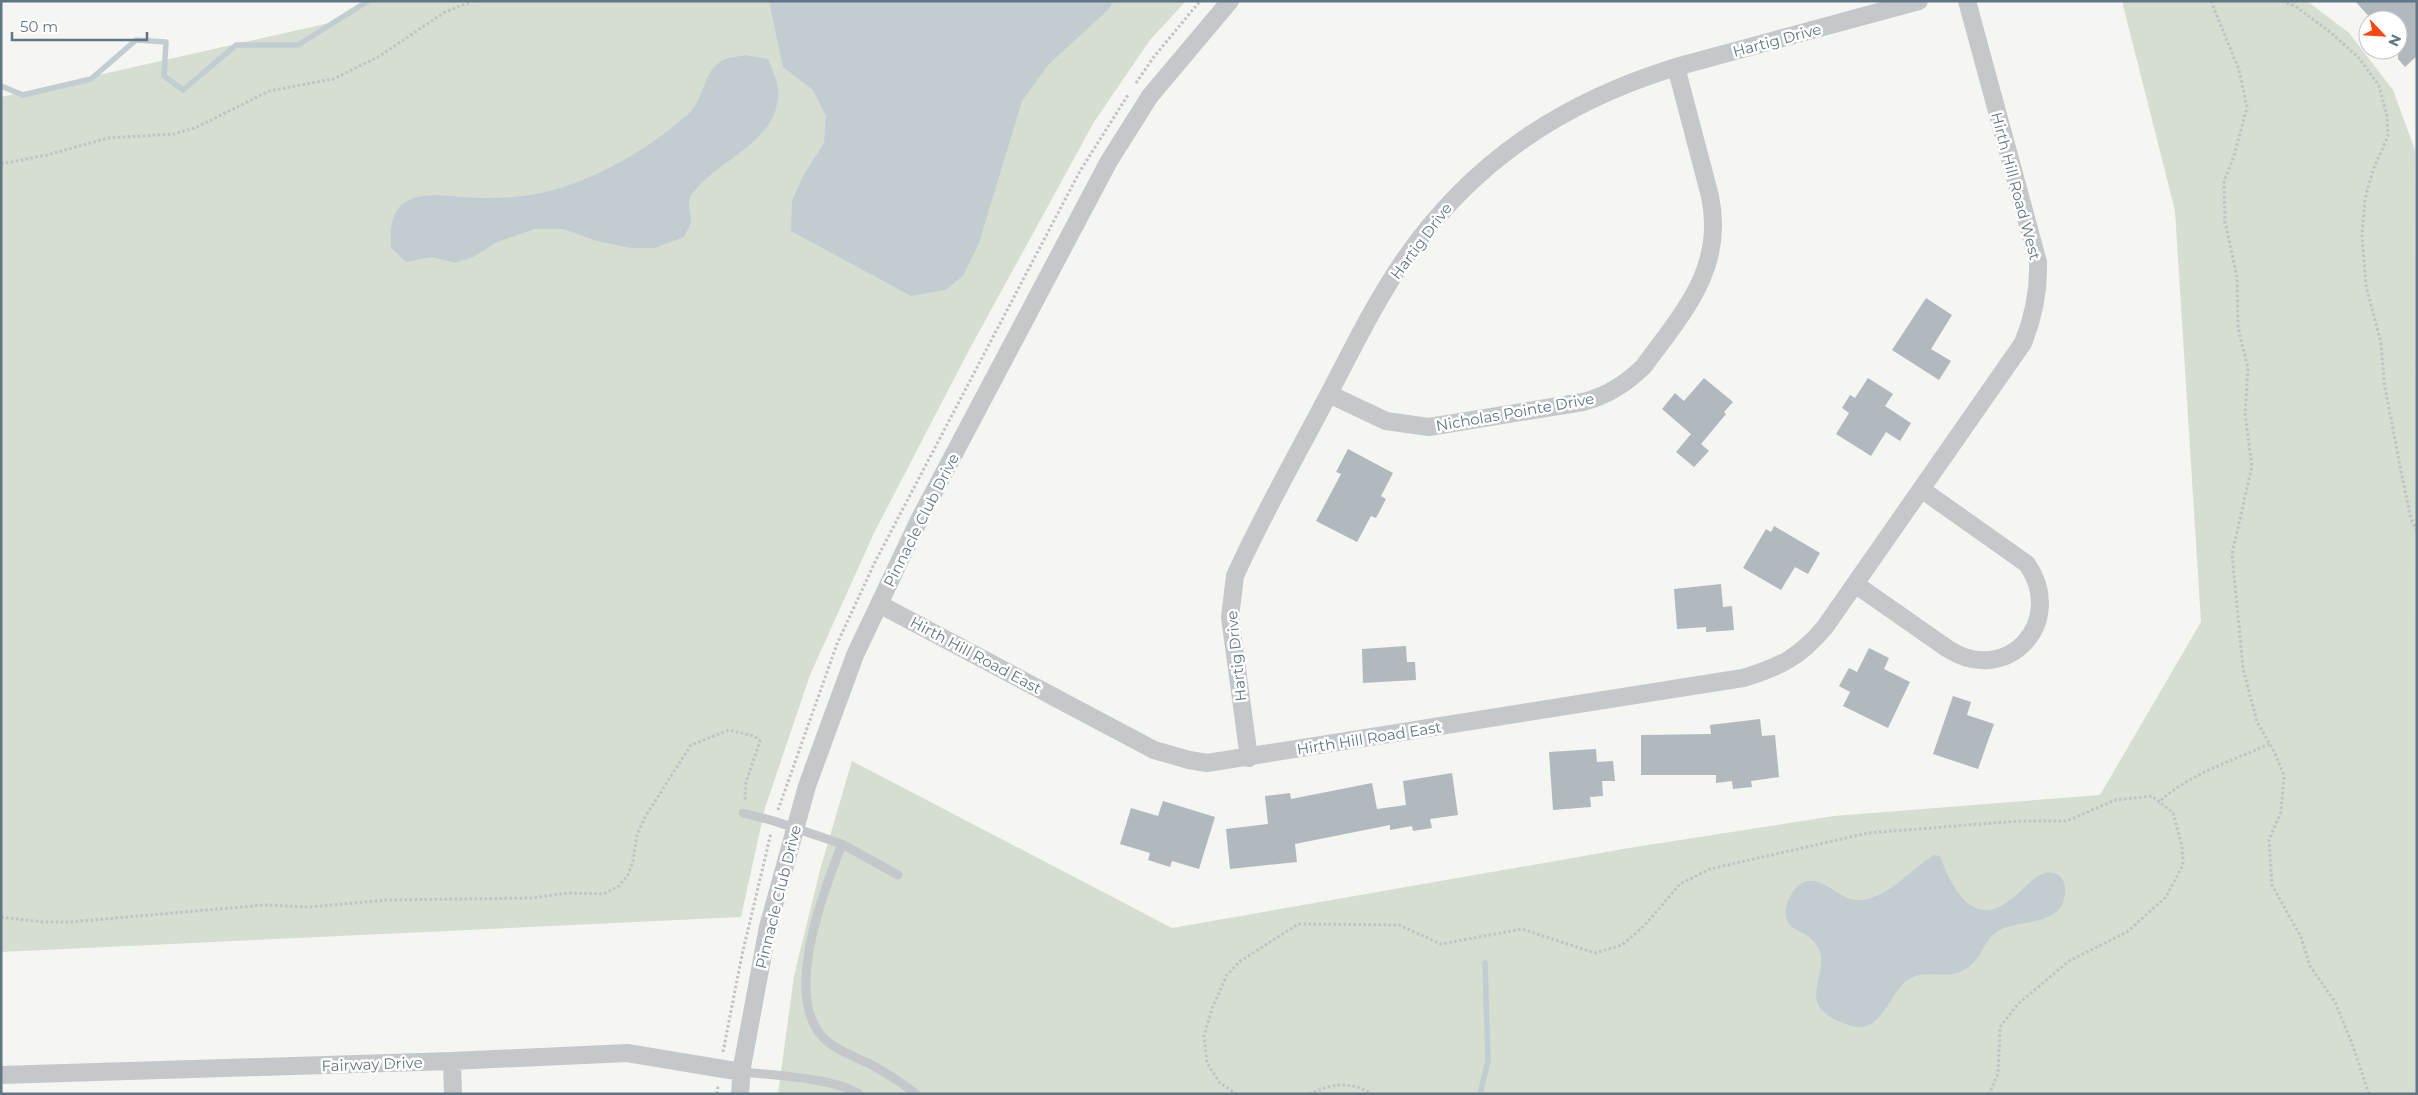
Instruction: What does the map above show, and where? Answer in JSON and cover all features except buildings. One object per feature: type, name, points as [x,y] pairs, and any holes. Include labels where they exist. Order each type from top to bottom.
[{"type":"street","name":"Pinnacle Club Drive","points":[[740,1094],[742,1072],[768,927],[807,786],[855,655],[919,520],[1110,161],[1150,96],[1230,1]]},
{"type":"street","name":"Hartig Drive","points":[[1249,758],[1230,617],[1235,576],[1377,303],[1430,225],[1470,182],[1524,137],[1559,116],[1614,88],[1676,67],[1919,1]]},
{"type":"street","name":"Hirth Hill Road West","points":[[1916,496],[2023,342],[2032,322],[2037,300],[2038,262],[1966,1]]},
{"type":"street","name":"Nicholas Pointe Drive","points":[[1329,394],[1386,421],[1429,427],[1583,402],[1598,398],[1634,376],[1644,366],[1696,292],[1710,260],[1714,241],[1713,212],[1710,196],[1676,67]]},
{"type":"street","name":"Hirth Hill Road East","points":[[879,604],[1154,750],[1207,763],[1249,758],[1743,678],[1783,664],[1798,655],[1825,627],[1916,496]]},
{"type":"street","points":[[1855,584],[1948,649],[1964,658],[1990,660],[2008,655],[2030,636],[2040,610],[2040,596],[2037,582],[2026,564],[2012,552],[1916,496]]},
{"type":"street","name":"Fairway Drive","points":[[1,1075],[452,1061],[628,1053],[742,1072]]},
{"type":"street","points":[[452,1061],[453,1094]]},
{"type":"lane","points":[[744,813],[842,844],[898,875]]},
{"type":"lane","points":[[842,844],[818,911],[806,965],[805,990],[810,1011],[816,1030],[828,1042],[902,1083],[916,1094]]},
{"type":"lane","points":[[742,1072],[824,1082],[853,1090],[859,1094]]},
{"type":"path","points":[[1,164],[46,155],[108,138],[174,134],[195,128],[269,91],[333,79],[378,57],[445,12],[473,1]]},
{"type":"path","points":[[2211,1],[2239,70],[2247,107],[2234,156],[2224,181],[2225,222],[2237,277],[2238,328],[2248,368],[2245,414],[2252,466],[2232,554],[2243,668],[2256,722],[2284,776],[2281,812],[2269,840],[2272,885],[2301,938],[2310,966],[2336,1002],[2369,1094]]},
{"type":"path","points":[[2282,1],[2302,12],[2359,58],[2379,86],[2387,116],[2388,136],[2373,170],[2365,199],[2362,235],[2366,286],[2381,344],[2384,382],[2401,472],[2412,519],[2417,531]]},
{"type":"path","points":[[1,917],[42,922],[70,922],[264,905],[310,907],[387,900],[532,898],[568,893],[603,894],[619,886],[628,875],[633,862],[637,835],[645,817],[691,745],[729,730],[754,736],[760,741],[746,782],[744,813]]},
{"type":"path","points":[[2159,802],[2172,789],[2196,776],[2269,744]]},
{"type":"path","points":[[1237,1094],[1220,1083],[1207,1063],[1204,1036],[1213,1006],[1227,975],[1239,962],[1298,924],[1399,925],[1442,944],[1522,929],[1595,953],[1622,945],[1644,926],[1680,884],[1710,869],[1868,833],[2018,821],[2067,821],[2115,800],[2152,796],[2173,813],[2182,846],[2183,865],[2166,897],[2127,932],[2069,961],[2018,1004],[2000,1027],[1998,1074],[1989,1094]]},
{"type":"path","points":[[1309,1094],[1328,1085],[1343,1083],[1364,1089],[1372,1094]]},
{"type":"shaded area","points":[[373,1],[1186,1],[1150,40],[1094,122],[968,352],[874,533],[810,675],[765,808],[741,917],[1,952],[1,97],[338,21]]},
{"type":"shaded area","points":[[771,1],[1113,1],[1110,8],[1048,65],[1022,101],[979,243],[963,276],[945,290],[911,296],[791,231],[792,201],[803,176],[824,143],[826,116],[813,90],[783,67],[770,6]]},
{"type":"shaded area","points":[[2122,1],[2307,1],[2349,33],[2358,45],[2358,60],[2370,60],[2393,90],[2415,150],[2417,1094],[778,1094],[794,976],[820,870],[852,761],[1172,928],[1635,847],[1834,816],[2100,795],[2201,622],[2175,211]]},
{"type":"shaded area","points":[[745,55],[768,59],[778,88],[777,107],[770,122],[760,136],[717,169],[692,194],[689,203],[691,222],[684,237],[655,248],[631,248],[597,241],[563,229],[535,229],[497,242],[473,257],[455,263],[432,257],[406,262],[391,248],[392,225],[397,210],[407,201],[420,196],[489,198],[536,194],[578,182],[622,161],[662,135],[690,112],[699,98],[707,78],[720,62]]},
{"type":"shaded area","points":[[1934,855],[1940,856],[1948,876],[1961,896],[1969,904],[1979,909],[1989,910],[2001,906],[2039,875],[2049,872],[2058,874],[2064,881],[2064,900],[2059,909],[2051,915],[2000,930],[1989,940],[1974,962],[1960,972],[1954,974],[1918,975],[1905,982],[1886,1009],[1872,1024],[1863,1027],[1852,1026],[1830,1017],[1819,1007],[1816,995],[1821,959],[1818,947],[1806,935],[1791,926],[1787,919],[1787,903],[1792,893],[1799,885],[1806,881],[1814,881],[1850,899],[1868,899],[1888,890]]},
{"type":"waterway","points":[[1,86],[23,95],[91,79],[136,40],[166,42],[164,76],[183,90],[236,45],[298,45],[368,1]]},
{"type":"waterway","points":[[1480,1094],[1488,1061],[1485,963]]}]
